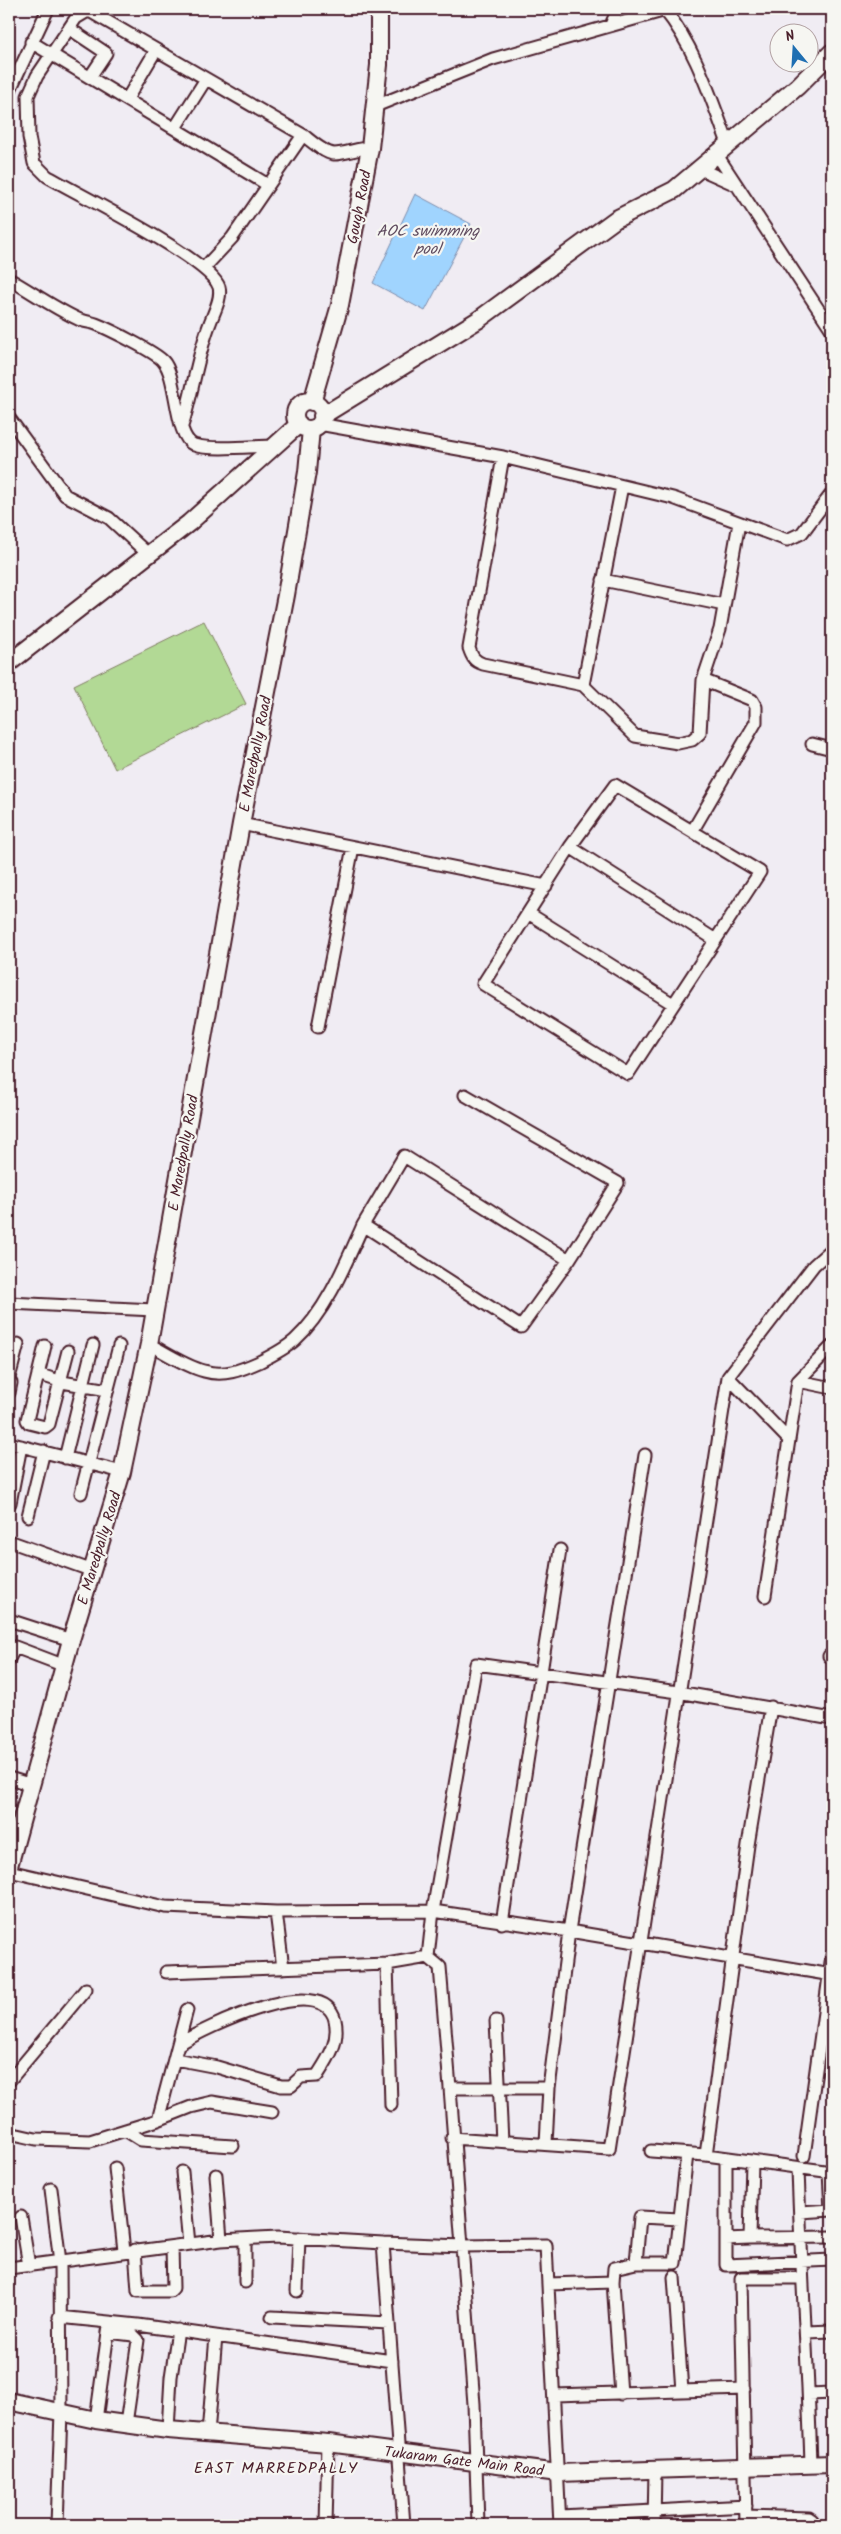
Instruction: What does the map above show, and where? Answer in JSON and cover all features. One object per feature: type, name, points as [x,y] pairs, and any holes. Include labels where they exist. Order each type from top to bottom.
[{"type":"main road","name":"Gough Road","points":[[312,402],[342,296],[370,148],[379,65],[379,9]]},
{"type":"main road","points":[[9,663],[189,523],[274,446],[478,320],[616,219],[674,190],[798,86],[832,52]]},
{"type":"main road","points":[[312,402],[320,407],[313,423]]},
{"type":"main road","name":"E Maredpally Road","points":[[9,1866],[71,1640],[122,1472],[148,1344],[307,472],[313,423],[295,417],[296,410],[302,404],[312,402]]},
{"type":"main road","name":"Tukaram Gate Main Road","points":[[9,2401],[96,2420],[168,2430],[328,2443],[475,2464],[558,2473],[746,2465],[832,2464]]},
{"type":"street","points":[[9,92],[48,9]]},
{"type":"street","points":[[611,25],[618,9]]},
{"type":"street","points":[[373,107],[493,59],[665,10],[682,33],[692,52],[723,150],[737,186],[832,330]]},
{"type":"street","points":[[182,426],[201,346],[220,297],[216,280],[204,268],[155,237],[47,176],[34,163],[29,137],[28,96],[37,76],[80,14],[91,12],[334,154],[356,148],[370,148]]},
{"type":"street","points":[[70,29],[106,53],[90,77]]},
{"type":"street","points":[[31,42],[268,185]]},
{"type":"street","points":[[127,99],[156,50]]},
{"type":"street","points":[[175,128],[206,79]]},
{"type":"street","points":[[204,268],[232,238],[303,135]]},
{"type":"street","points":[[698,168],[737,186]]},
{"type":"street","points":[[9,279],[80,320],[95,324],[157,355],[168,367],[182,426],[188,440],[194,445],[219,447],[274,446]]},
{"type":"street","points":[[9,418],[65,495],[109,518],[148,554]]},
{"type":"street","points":[[313,423],[503,457],[673,498],[778,539],[793,539],[806,528],[832,493]]},
{"type":"street","points":[[503,457],[470,648],[471,655],[476,662],[483,664],[582,685],[635,736],[678,743],[692,740],[700,733],[703,680],[720,629],[739,523]]},
{"type":"street","points":[[582,685],[622,486]]},
{"type":"street","points":[[603,580],[724,605]]},
{"type":"street","points":[[693,830],[750,734],[757,715],[752,700],[703,680]]},
{"type":"street","points":[[812,744],[832,749]]},
{"type":"street","points":[[616,785],[693,830],[760,872],[714,939],[628,1074],[483,984],[570,847],[616,785]]},
{"type":"street","points":[[242,824],[546,886]]},
{"type":"street","points":[[318,1027],[353,847]]},
{"type":"street","points":[[570,847],[714,939]]},
{"type":"street","points":[[528,913],[673,1004]]},
{"type":"street","points":[[363,1225],[521,1327],[569,1260],[618,1183],[465,1096]]},
{"type":"street","points":[[148,1344],[203,1371],[223,1374],[241,1371],[294,1341],[311,1322],[341,1274],[363,1225],[404,1156],[569,1260]]},
{"type":"street","points":[[452,2138],[546,2143],[609,2149],[728,1377],[814,1265],[832,1249]]},
{"type":"street","points":[[9,1303],[154,1310]]},
{"type":"street","points":[[9,1393],[10,1373],[18,1344]]},
{"type":"street","points":[[65,1458],[93,1345]]},
{"type":"street","points":[[45,1346],[28,1418],[29,1423],[47,1426],[62,1382],[68,1351]]},
{"type":"street","points":[[81,1493],[119,1346]]},
{"type":"street","points":[[765,1596],[798,1381],[832,1346]]},
{"type":"street","points":[[38,1374],[62,1382],[108,1390]]},
{"type":"street","points":[[728,1377],[789,1440]]},
{"type":"street","points":[[798,1381],[832,1388]]},
{"type":"street","points":[[9,1443],[122,1472]]},
{"type":"street","points":[[10,1503],[21,1446]]},
{"type":"street","points":[[28,1516],[44,1451]]},
{"type":"street","points":[[546,2143],[549,2088],[569,1931],[645,1455]]},
{"type":"street","points":[[9,1541],[93,1571]]},
{"type":"street","points":[[502,1923],[560,1550]]},
{"type":"street","points":[[9,1620],[71,1640]]},
{"type":"street","points":[[9,1660],[15,1647],[65,1666]]},
{"type":"street","points":[[428,1957],[433,1911],[476,1664],[678,1692],[832,1718]]},
{"type":"street","points":[[706,2155],[748,1845],[771,1707]]},
{"type":"street","points":[[9,1778],[32,1785]]},
{"type":"street","points":[[9,1872],[165,1907],[276,1912],[433,1911],[502,1923],[569,1931],[831,1975]]},
{"type":"street","points":[[276,1912],[283,1968]]},
{"type":"street","points":[[804,2156],[831,1975],[832,1955]]},
{"type":"street","points":[[166,1972],[387,1964],[428,1957],[440,1967],[474,2404],[478,2525]]},
{"type":"street","points":[[387,1964],[391,2105]]},
{"type":"street","points":[[9,2081],[86,1989]]},
{"type":"street","points":[[175,2059],[217,2067],[280,2086],[291,2086],[301,2077],[313,2078],[317,2076],[334,2048],[337,2028],[330,2008],[324,2003],[291,2001],[249,2011],[198,2032],[179,2044]]},
{"type":"street","points":[[158,2120],[187,2010]]},
{"type":"street","points":[[496,2021],[501,2087],[502,2141]]},
{"type":"street","points":[[450,2088],[549,2088]]},
{"type":"street","points":[[9,2134],[36,2139],[90,2141],[158,2120],[191,2107],[212,2102],[272,2112]]},
{"type":"street","points":[[125,2130],[140,2140],[232,2146]]},
{"type":"street","points":[[651,2151],[706,2155],[831,2172],[832,2210],[800,2212]]},
{"type":"street","points":[[622,2394],[613,2282],[614,2268],[636,2263],[676,2263],[687,2154]]},
{"type":"street","points":[[726,2159],[726,2265],[832,2260]]},
{"type":"street","points":[[750,2238],[752,2161]]},
{"type":"street","points":[[115,2168],[138,2292],[170,2291],[173,2288],[172,2247]]},
{"type":"street","points":[[798,2168],[801,2237],[800,2262],[807,2332],[811,2464]]},
{"type":"street","points":[[182,2172],[189,2244]]},
{"type":"street","points":[[216,2175],[221,2240]]},
{"type":"street","points":[[51,2189],[60,2262],[61,2412],[57,2525]]},
{"type":"street","points":[[21,2217],[29,2266]]},
{"type":"street","points":[[636,2263],[640,2217],[680,2218]]},
{"type":"street","points":[[726,2239],[832,2237]]},
{"type":"street","points":[[9,2268],[221,2240],[299,2238],[463,2246],[546,2244],[561,2521],[654,2510],[809,2518],[812,2520],[813,2525]]},
{"type":"street","points":[[297,2290],[299,2238]]},
{"type":"street","points":[[245,2239],[245,2282]]},
{"type":"street","points":[[383,2243],[404,2525]]},
{"type":"street","points":[[674,2277],[682,2391]]},
{"type":"street","points":[[746,2516],[742,2278],[802,2278]]},
{"type":"street","points":[[548,2284],[613,2282]]},
{"type":"street","points":[[59,2317],[109,2327],[133,2335],[138,2340],[126,2424]]},
{"type":"street","points":[[272,2317],[389,2323]]},
{"type":"street","points":[[109,2327],[178,2330],[392,2361]]},
{"type":"street","points":[[96,2420],[109,2327]]},
{"type":"street","points":[[168,2430],[171,2377],[178,2330]]},
{"type":"street","points":[[807,2332],[832,2331]]},
{"type":"street","points":[[208,2434],[216,2336]]},
{"type":"street","points":[[555,2395],[744,2389]]},
{"type":"street","points":[[809,2394],[832,2393]]},
{"type":"street","points":[[326,2525],[328,2443]]},
{"type":"street","points":[[654,2525],[655,2470]]},
{"type":"green space","points":[[204,621],[246,704],[115,769],[74,685]]},
{"type":"water","name":"AOC swimming pool","points":[[415,194],[471,224],[425,311],[373,283]]},
{"type":"district","name":"EAST MARREDPALLY","points":[[276,2467]]}]
